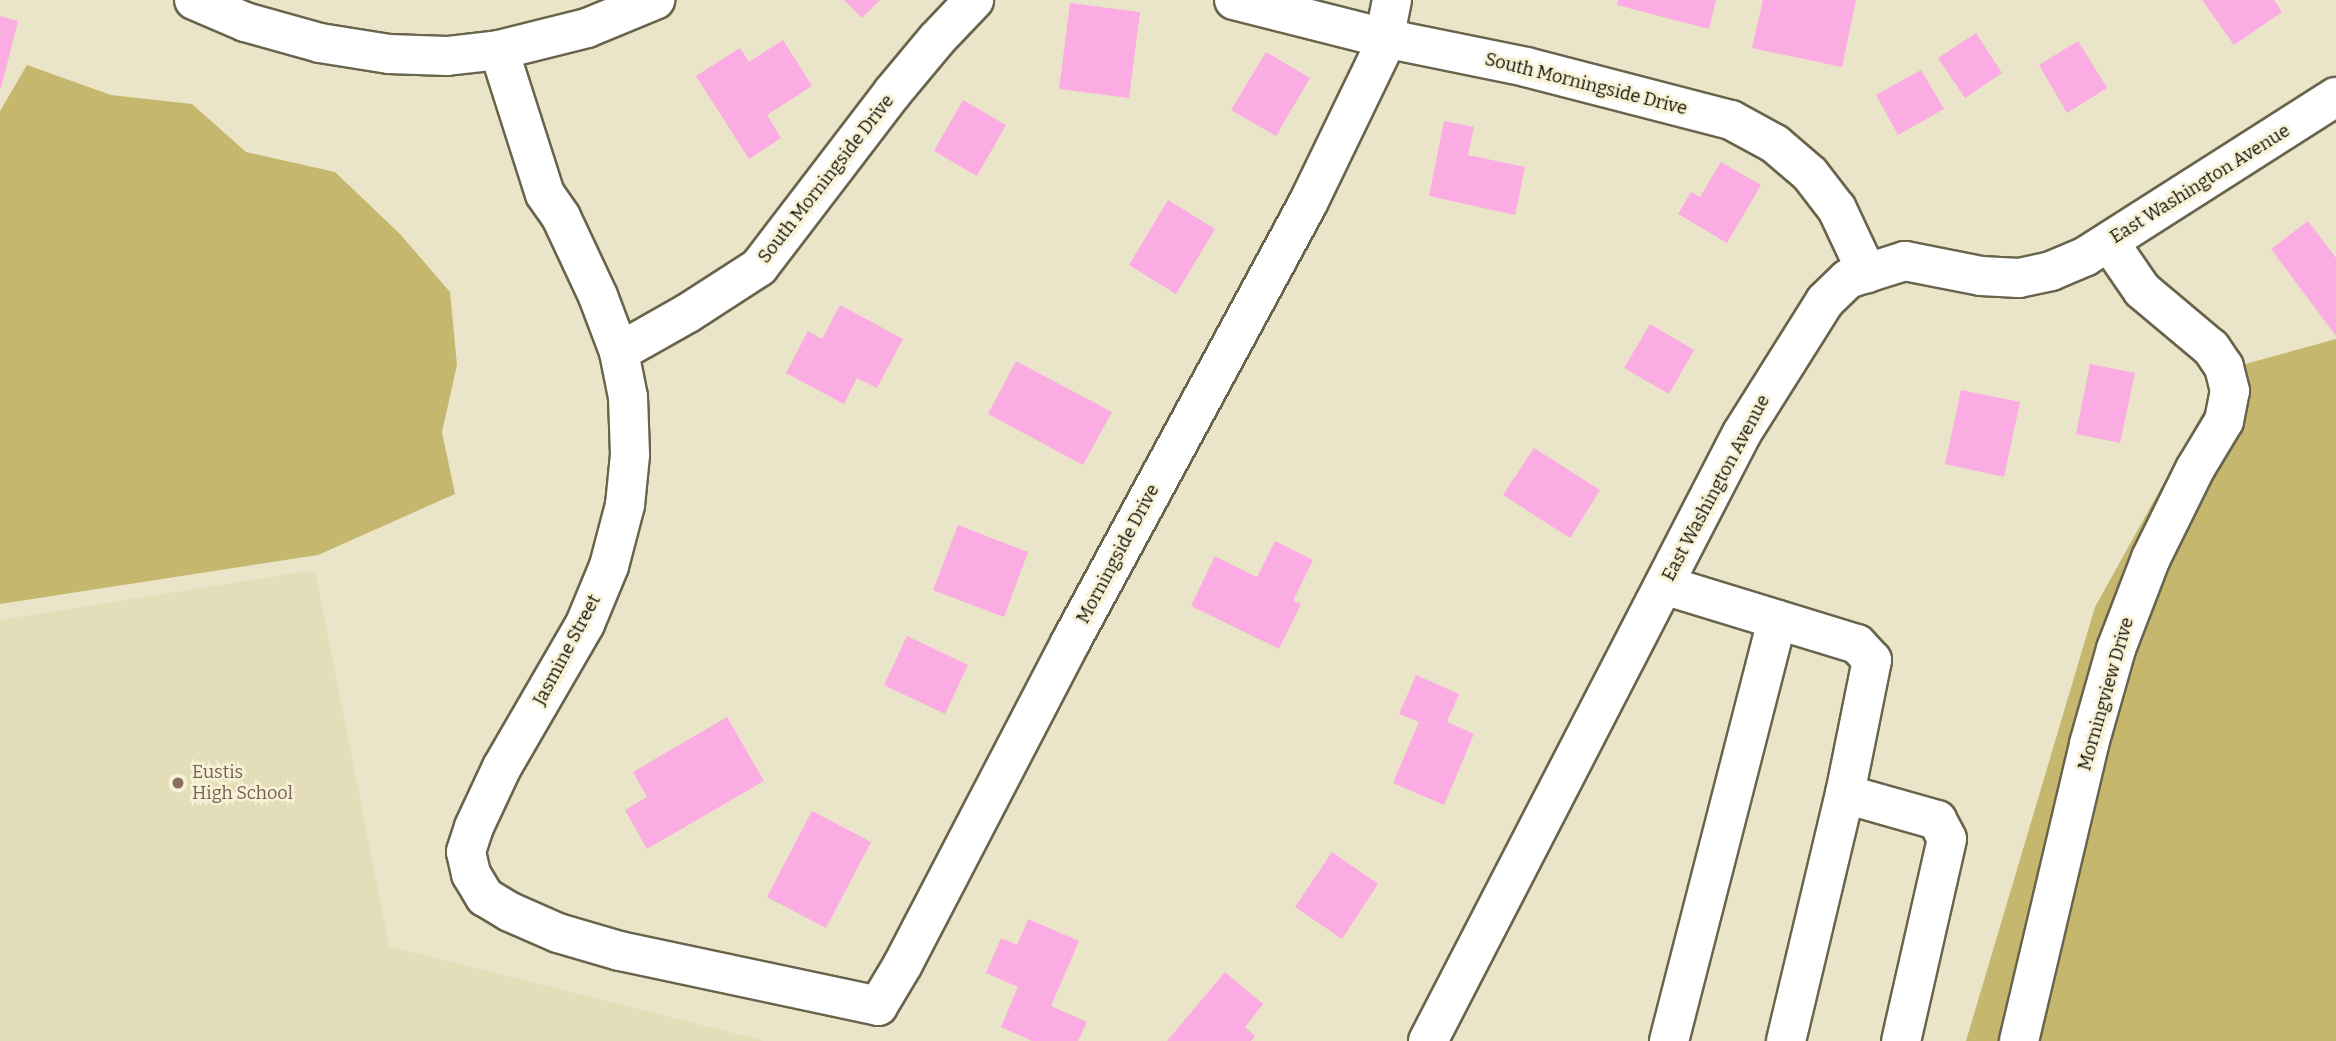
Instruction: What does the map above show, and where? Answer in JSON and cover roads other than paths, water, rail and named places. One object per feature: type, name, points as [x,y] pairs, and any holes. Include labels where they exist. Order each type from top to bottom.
[{"type":"street","points":[[194,0],[245,22],[320,43],[389,54],[447,56],[499,50],[587,28],[655,0]]},
{"type":"street","name":"South Morningside Drive","points":[[619,352],[759,267],[910,72],[974,0]]},
{"type":"street","name":"South Morningside Drive","points":[[1234,0],[1384,38],[1526,67],[1731,120],[1775,144],[1810,174],[1837,209],[1867,273]]},
{"type":"street","points":[[1384,38],[1392,0]]},
{"type":"street","name":"Morningside Drive","points":[[809,991],[878,1006],[891,985],[1070,643],[1308,203],[1382,50],[1384,38]]},
{"type":"street","name":"Jasmine Street","points":[[499,50],[545,194],[561,217],[598,296],[619,352],[628,397],[630,454],[625,505],[609,566],[585,624],[502,767],[474,827],[466,852],[471,874],[485,897],[510,912],[558,933],[620,951],[809,991]]},
{"type":"street","name":"East Washington Avenue","points":[[1428,1041],[1742,433],[1825,301],[1848,279],[1905,261],[1981,276],[2019,278],[2050,271],[2086,256],[2336,97]]},
{"type":"street","name":"Morningview Drive","points":[[2019,1041],[2089,744],[2116,649],[2151,558],[2195,469],[2224,421],[2230,391],[2224,367],[2211,348],[2142,290],[2109,242]]},
{"type":"street","points":[[1664,585],[1857,645],[1872,660],[1845,794],[1786,1041]]},
{"type":"street","points":[[1669,1041],[1777,620]]},
{"type":"street","points":[[1845,794],[1937,820],[1947,839],[1901,1041]]},
{"type":"place","name":"Eustis High School","points":[[178,783]]}]
